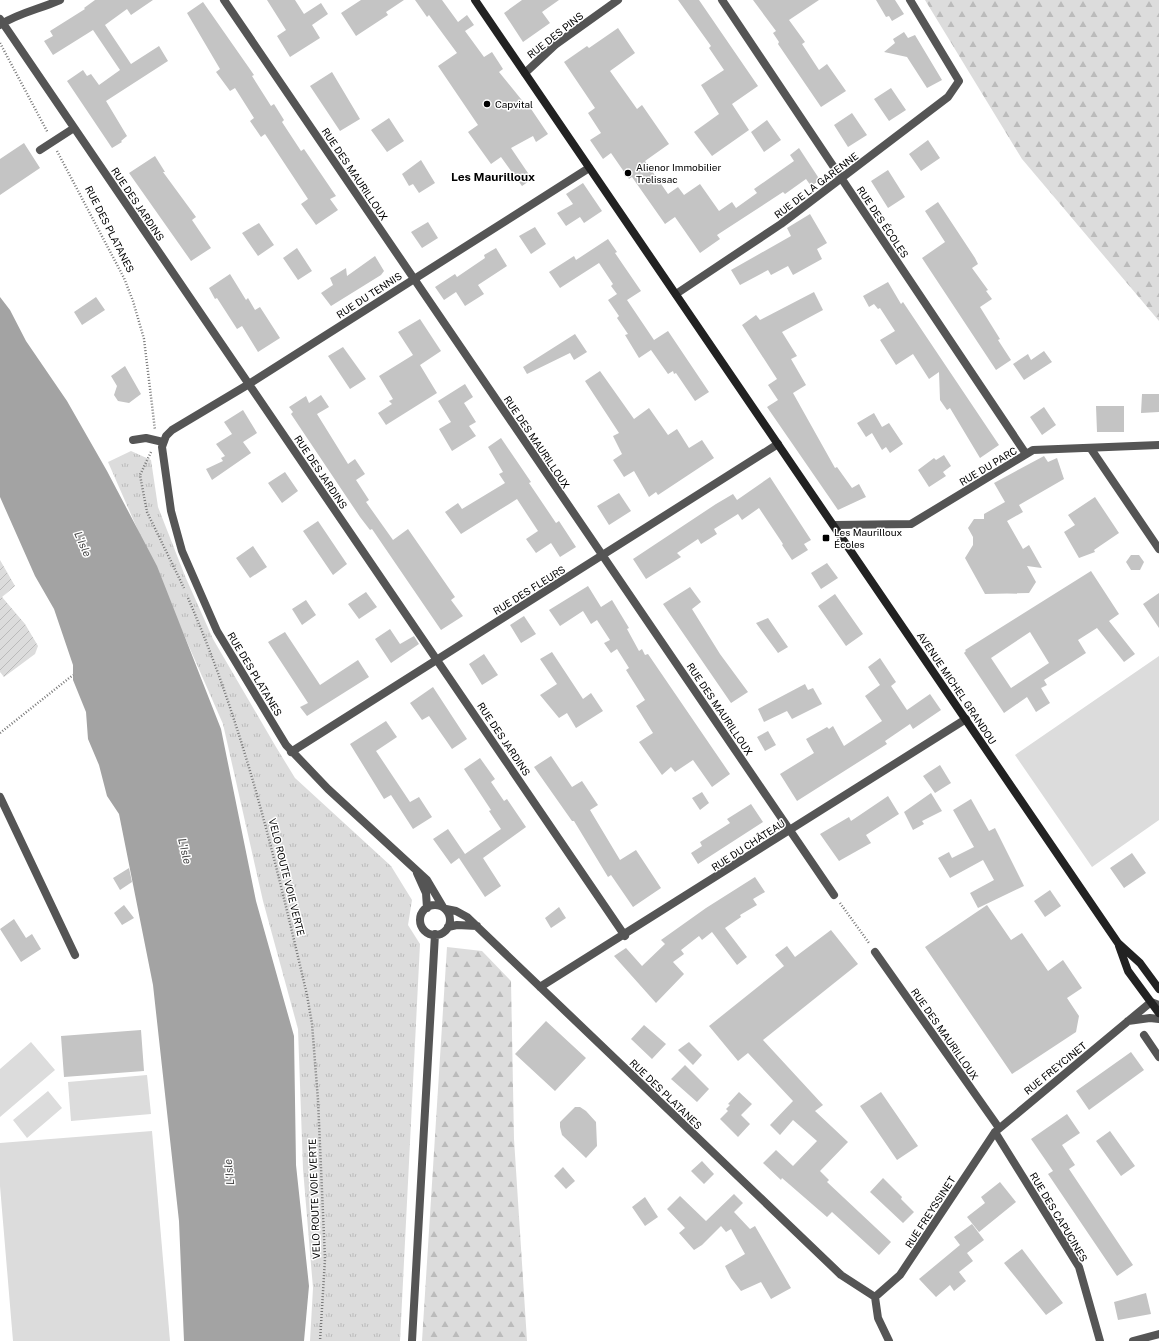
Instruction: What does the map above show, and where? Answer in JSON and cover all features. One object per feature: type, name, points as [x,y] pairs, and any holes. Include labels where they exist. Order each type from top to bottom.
[{"type":"main road","name":"AVENUE MICHEL GRANDOU","points":[[475,0],[1118,943],[1140,963],[1159,989]]},
{"type":"main road","name":"AVENUE MICHEL GRANDOU","points":[[1118,943],[1128,971],[1155,1004],[1159,1013]]},
{"type":"street","points":[[1,22],[45,7],[60,0]]},
{"type":"street","name":"RUE DES MAURILLOUX","points":[[224,0],[834,895]]},
{"type":"street","name":"RUE DES PINS","points":[[525,73],[555,45],[618,0]]},
{"type":"street","name":"RUE DES ÉCOLES","points":[[722,0],[1026,454]]},
{"type":"street","name":"RUE DE LA GARENNE","points":[[676,294],[781,224],[948,97],[959,81],[910,0]]},
{"type":"street","name":"RUE DES JARDINS","points":[[1,22],[625,936]]},
{"type":"street","points":[[40,150],[74,128]]},
{"type":"street","name":"RUE DU TENNIS","points":[[163,442],[172,430],[249,384],[413,278],[589,168]]},
{"type":"street","points":[[133,440],[146,438],[163,442]]},
{"type":"street","name":"RUE DES PLATANES","points":[[163,442],[162,458],[171,511],[182,551],[217,631],[291,752],[328,789],[427,880],[450,918],[448,928]]},
{"type":"street","name":"RUE DES FLEURS","points":[[291,752],[778,444]]},
{"type":"street","name":"RUE DU PARC","points":[[834,525],[911,524],[1033,450],[1091,449],[1159,445]]},
{"type":"street","points":[[1091,449],[1159,549]]},
{"type":"street","name":"RUE DU CHÂTEAU","points":[[540,987],[625,936],[966,719]]},
{"type":"street","points":[[0,797],[75,955]]},
{"type":"street","name":"RUE DES PLATANES","points":[[415,869],[426,893],[427,908]]},
{"type":"street","name":"RUE DES PLATANES","points":[[435,934],[427,932],[422,924],[421,915],[427,908],[435,905],[462,913],[841,1276],[875,1297]]},
{"type":"street","points":[[412,1341],[435,934],[457,925],[477,926]]},
{"type":"street","name":"RUE DES MAURILLOUX","points":[[875,952],[997,1130]]},
{"type":"street","name":"RUE FREYCINET","points":[[997,1130],[1128,1021],[1155,1004]]},
{"type":"street","points":[[1128,1021],[1150,1018],[1159,1020]]},
{"type":"street","points":[[1144,1035],[1159,1057]]},
{"type":"street","name":"RUE FREYSSINET","points":[[875,1297],[900,1276],[997,1130]]},
{"type":"street","name":"RUE DES CAPUCINES","points":[[997,1130],[1079,1267],[1100,1341]]},
{"type":"street","points":[[875,1297],[878,1318],[889,1341]]},
{"type":"street","points":[[1133,1341],[1159,1334]]},
{"type":"path","name":"RUE DES PLATANES","points":[[0,43],[98,226],[124,278],[133,301],[144,339],[155,423],[154,440]]},
{"type":"path","name":"VELO ROUTE VOIE VERTE","points":[[154,440],[140,475],[147,512],[184,587],[231,708],[259,796],[307,995],[312,1024],[318,1100],[325,1259],[320,1341]]},
{"type":"path","points":[[0,733],[73,675]]},
{"type":"path","points":[[834,895],[875,952]]},
{"type":"green space","points":[[925,0],[1159,0],[1159,321],[1022,159]]},
{"type":"green space","points":[[131,451],[151,460],[158,507],[185,576],[213,639],[295,778],[391,866],[412,900],[408,925],[420,944],[400,1341],[310,1341],[313,1288],[303,1169],[298,1029],[263,901],[223,724],[108,462]]},
{"type":"green space","points":[[0,560],[15,586],[2,597],[25,624],[38,646],[35,654],[4,677],[0,672]]},
{"type":"green space","points":[[1159,656],[1159,820],[1092,867],[1015,755]]},
{"type":"green space","points":[[447,947],[482,951],[511,981],[514,1139],[527,1341],[422,1341]]},
{"type":"green space","points":[[31,1042],[55,1070],[0,1117],[0,1069]]},
{"type":"green space","points":[[147,1075],[151,1114],[71,1121],[68,1082]]},
{"type":"green space","points":[[48,1091],[62,1108],[27,1138],[13,1120]]},
{"type":"green space","points":[[152,1131],[170,1341],[13,1341],[0,1186],[0,1143]]},
{"type":"water","name":"L'Isle","points":[[0,297],[10,310],[26,341],[67,401],[107,471],[157,566],[221,729],[256,901],[294,1036],[296,1165],[309,1286],[304,1341],[184,1341],[179,1221],[153,985],[119,814],[107,796],[99,765],[88,739],[86,712],[73,680],[73,665],[54,609],[35,576],[0,497]]},
{"type":"building","points":[[95,0],[153,0],[131,15],[127,9],[105,25],[131,64],[159,46],[168,61],[106,101],[127,136],[121,141],[122,142],[112,148],[67,81],[83,70],[87,76],[91,74],[99,85],[120,70],[93,30],[53,55],[44,41],[53,36],[50,31],[85,9],[84,8]]},
{"type":"building","points":[[267,0],[295,0],[304,14],[321,3],[328,14],[312,25],[320,38],[290,57],[277,36],[286,30]]},
{"type":"building","points":[[361,0],[404,0],[386,12],[388,15],[356,36],[341,13]]},
{"type":"building","points":[[415,0],[442,0],[458,22],[467,15],[474,25],[465,31],[484,57],[492,52],[503,69],[499,72],[525,104],[527,103],[548,134],[536,142],[533,136],[511,148],[532,179],[522,186],[501,157],[491,164],[468,132],[478,125],[438,66],[457,53],[429,15],[427,17]]},
{"type":"building","points":[[522,0],[559,0],[542,12],[550,23],[523,42],[504,13]]},
{"type":"building","points":[[678,0],[699,0],[758,86],[732,104],[749,130],[712,156],[694,132],[719,114],[701,85],[724,70],[709,48],[711,46]]},
{"type":"building","points":[[753,0],[819,0],[789,20],[805,42],[802,44],[819,70],[827,64],[846,91],[821,107],[778,44],[779,42],[773,33],[776,31]]},
{"type":"building","points":[[876,0],[895,0],[904,14],[892,21],[889,16],[886,17]]},
{"type":"building","points":[[203,2],[254,75],[252,76],[271,106],[274,104],[284,120],[282,122],[301,151],[304,149],[336,196],[330,199],[338,210],[316,225],[301,204],[308,199],[265,134],[261,137],[250,121],[254,118],[235,88],[230,91],[216,72],[220,69],[187,13]]},
{"type":"building","points":[[618,28],[635,53],[610,71],[637,109],[642,105],[669,144],[645,161],[668,194],[678,187],[684,195],[700,184],[719,211],[732,202],[736,208],[757,193],[754,189],[794,161],[790,155],[799,148],[820,180],[811,186],[806,179],[785,194],[783,192],[717,235],[720,239],[700,253],[675,217],[665,224],[632,177],[629,179],[611,153],[603,159],[590,140],[601,133],[588,113],[595,108],[564,62],[587,46],[589,48]]},
{"type":"building","points":[[904,32],[908,38],[915,35],[942,80],[927,88],[907,57],[884,52],[895,43],[893,39]]},
{"type":"building","points":[[332,72],[360,119],[340,131],[310,86]]},
{"type":"building","points":[[891,88],[906,110],[889,121],[874,99]]},
{"type":"building","points":[[852,113],[867,135],[848,147],[834,125]]},
{"type":"building","points":[[389,118],[404,141],[387,152],[371,130]]},
{"type":"building","points":[[767,120],[781,140],[764,152],[751,132]]},
{"type":"building","points":[[928,140],[940,158],[921,171],[909,154]]},
{"type":"building","points":[[24,143],[40,168],[0,195],[0,159]]},
{"type":"building","points":[[155,156],[165,172],[163,172],[196,217],[192,220],[211,248],[191,261],[129,173]]},
{"type":"building","points":[[421,160],[435,183],[419,193],[413,184],[409,186],[402,174]]},
{"type":"building","points":[[888,170],[905,197],[888,208],[871,181]]},
{"type":"building","points":[[583,183],[602,211],[584,223],[580,217],[566,226],[557,213],[573,204],[566,194]]},
{"type":"building","points":[[938,202],[975,258],[978,264],[972,268],[988,290],[986,291],[992,299],[980,307],[1011,360],[996,370],[922,258],[945,242],[925,211]]},
{"type":"building","points":[[810,214],[827,243],[817,249],[822,259],[793,275],[788,266],[771,275],[768,270],[740,285],[731,270],[791,236],[787,228]]},
{"type":"building","points":[[428,222],[438,238],[422,248],[411,232]]},
{"type":"building","points":[[259,223],[274,245],[258,256],[242,233]]},
{"type":"building","points":[[535,227],[546,244],[531,254],[519,236]]},
{"type":"building","points":[[608,239],[617,252],[615,253],[641,291],[627,300],[654,340],[668,331],[709,392],[695,401],[676,373],[674,374],[673,371],[668,374],[651,350],[639,358],[625,335],[628,334],[617,318],[619,316],[608,300],[617,294],[611,286],[613,284],[599,263],[560,288],[549,272],[574,256],[576,260]]},
{"type":"building","points":[[297,248],[312,271],[298,280],[283,258]]},
{"type":"building","points":[[496,248],[507,266],[478,285],[484,294],[465,306],[456,292],[444,300],[435,287],[455,274],[457,277],[485,258],[484,255]]},
{"type":"building","points":[[375,256],[384,271],[381,275],[331,306],[321,293],[333,285],[330,278],[346,268],[347,276]]},
{"type":"building","points":[[230,274],[246,300],[248,298],[255,310],[260,307],[280,338],[258,352],[242,326],[237,329],[217,298],[215,299],[209,288]]},
{"type":"building","points":[[888,282],[901,304],[903,302],[999,445],[980,458],[950,408],[947,410],[940,400],[939,372],[929,379],[913,354],[896,365],[880,340],[895,331],[880,308],[878,309],[874,304],[869,307],[863,296]]},
{"type":"building","points":[[814,292],[823,310],[782,332],[797,356],[791,359],[806,385],[793,393],[835,468],[837,467],[852,488],[859,484],[866,497],[838,510],[767,407],[778,400],[768,385],[777,379],[742,325],[756,315],[760,320]]},
{"type":"building","points":[[96,297],[105,310],[82,325],[74,312]]},
{"type":"building","points":[[420,319],[441,351],[420,365],[437,393],[386,425],[378,413],[392,404],[389,401],[393,399],[379,376],[413,355],[398,332]]},
{"type":"building","points":[[575,334],[587,352],[574,360],[570,353],[527,374],[523,367]]},
{"type":"building","points":[[343,347],[366,379],[350,389],[328,356]]},
{"type":"building","points":[[1044,351],[1052,362],[1024,380],[1013,364],[1028,354],[1031,360]]},
{"type":"building","points":[[125,366],[141,394],[129,403],[118,401],[114,395],[117,386],[111,376]]},
{"type":"building","points":[[600,371],[634,419],[649,408],[668,435],[677,429],[689,448],[702,440],[714,458],[658,495],[656,492],[649,497],[634,471],[624,477],[613,460],[622,454],[613,436],[619,433],[585,381]]},
{"type":"building","points":[[465,384],[473,397],[464,403],[476,422],[469,426],[476,436],[452,451],[439,429],[451,422],[438,401]]},
{"type":"building","points":[[1142,394],[1159,394],[1159,412],[1141,413]]},
{"type":"building","points":[[321,395],[329,407],[317,414],[348,464],[355,459],[365,474],[356,480],[369,500],[366,502],[393,540],[408,529],[455,597],[451,600],[463,616],[441,630],[372,529],[370,530],[360,517],[291,414],[293,412],[289,407],[306,396],[309,403]]},
{"type":"building","points":[[1096,406],[1124,406],[1124,432],[1097,432]]},
{"type":"building","points":[[1044,407],[1056,425],[1042,435],[1030,417]]},
{"type":"building","points":[[243,410],[257,433],[243,442],[251,453],[212,480],[206,469],[223,461],[221,458],[225,456],[216,444],[232,434],[224,422]]},
{"type":"building","points":[[874,413],[882,427],[889,423],[903,444],[890,453],[886,447],[882,450],[872,433],[866,437],[857,423]]},
{"type":"building","points":[[501,438],[531,482],[529,483],[556,523],[559,521],[576,547],[560,557],[551,543],[536,553],[526,539],[538,531],[517,499],[461,534],[445,512],[458,503],[462,509],[505,483],[499,474],[503,472],[488,447]]},
{"type":"building","points":[[944,455],[951,466],[943,472],[946,476],[929,487],[918,470],[934,458],[936,460]]},
{"type":"building","points":[[1044,456],[1048,462],[1057,458],[1064,479],[1019,505],[1023,512],[1007,521],[1023,549],[1029,545],[1042,568],[1027,566],[1036,582],[1029,593],[985,594],[965,558],[973,545],[973,537],[968,528],[974,519],[984,519],[984,514],[1005,502],[994,483]]},
{"type":"building","points":[[285,472],[298,491],[282,503],[268,483]]},
{"type":"building","points":[[770,477],[811,540],[804,544],[808,550],[792,560],[759,508],[742,520],[738,514],[714,529],[717,534],[701,544],[698,539],[677,553],[681,557],[646,579],[633,559],[716,504],[733,494],[737,500]]},
{"type":"building","points":[[619,493],[631,511],[609,525],[597,506]]},
{"type":"building","points":[[1095,497],[1119,533],[1094,550],[1095,552],[1079,558],[1064,532],[1075,525],[1068,515]]},
{"type":"building","points":[[318,521],[347,564],[333,575],[303,531]]},
{"type":"building","points":[[253,546],[267,567],[250,578],[236,558]]},
{"type":"building","points":[[1131,555],[1139,555],[1144,562],[1140,570],[1131,570],[1126,562]]},
{"type":"building","points":[[827,563],[838,578],[821,589],[811,573]]},
{"type":"building","points":[[1091,571],[1119,614],[1109,621],[1135,654],[1124,662],[1097,628],[1078,640],[1086,653],[1044,680],[1047,685],[1041,688],[1050,703],[1036,712],[1027,697],[1004,713],[964,653],[966,651],[965,650]],"holes":[[[1030,632],[1049,663],[1011,688],[991,658]]]},
{"type":"building","points":[[588,586],[601,607],[612,600],[629,628],[627,629],[639,651],[642,649],[645,655],[648,654],[730,774],[712,787],[693,760],[675,772],[671,767],[662,775],[639,742],[653,733],[636,706],[645,700],[626,670],[629,668],[617,649],[611,653],[604,643],[610,640],[597,620],[591,624],[583,611],[560,626],[549,610]]},
{"type":"building","points":[[690,587],[701,602],[692,609],[720,654],[748,692],[731,703],[663,604]]},
{"type":"building","points":[[366,592],[377,607],[359,619],[348,604]]},
{"type":"building","points":[[1159,593],[1159,628],[1143,604]]},
{"type":"building","points":[[835,594],[863,634],[846,646],[818,606]]},
{"type":"building","points":[[306,600],[316,615],[302,625],[292,609]]},
{"type":"building","points":[[524,616],[536,634],[521,643],[510,625]]},
{"type":"building","points":[[768,618],[788,647],[778,653],[756,623]]},
{"type":"building","points":[[390,629],[400,644],[414,636],[419,644],[391,663],[375,639]]},
{"type":"building","points":[[285,632],[320,685],[358,660],[369,677],[307,716],[300,707],[308,703],[268,642]]},
{"type":"building","points":[[552,652],[583,699],[591,693],[603,711],[576,728],[567,713],[559,718],[540,695],[557,684],[540,659]]},
{"type":"building","points":[[484,654],[498,675],[482,685],[469,664]]},
{"type":"building","points":[[880,658],[896,682],[891,686],[907,710],[930,694],[941,710],[913,729],[910,724],[885,741],[887,744],[797,801],[780,774],[814,753],[806,739],[827,727],[829,729],[833,726],[844,746],[882,721],[865,696],[880,685],[868,667]]},
{"type":"building","points":[[805,684],[808,690],[813,688],[822,704],[792,719],[787,711],[764,722],[758,709]]},
{"type":"building","points":[[433,687],[467,739],[452,749],[429,716],[422,720],[410,703]]},
{"type":"building","points":[[386,721],[397,737],[376,751],[410,802],[419,797],[432,817],[413,829],[391,795],[384,799],[350,744]]},
{"type":"building","points":[[768,731],[776,745],[765,751],[757,737]]},
{"type":"building","points":[[551,756],[572,787],[582,781],[598,805],[590,810],[620,860],[636,850],[661,888],[633,907],[611,875],[608,877],[574,821],[572,821],[534,767]]},
{"type":"building","points":[[480,758],[495,779],[491,782],[504,801],[507,799],[526,827],[483,858],[501,886],[485,897],[459,858],[451,864],[433,839],[448,829],[465,854],[501,829],[489,811],[491,810],[464,769]]},
{"type":"building","points":[[940,765],[951,783],[935,793],[923,776]]},
{"type":"building","points":[[702,792],[709,803],[700,810],[692,798]]},
{"type":"building","points":[[931,793],[942,811],[922,821],[924,824],[913,830],[904,812]]},
{"type":"building","points":[[888,796],[899,814],[866,835],[871,843],[839,861],[820,834],[849,817],[851,821]]},
{"type":"building","points":[[971,799],[989,831],[995,828],[1024,886],[978,908],[970,893],[994,880],[983,860],[950,878],[938,858],[949,852],[952,858],[974,847],[953,810]]},
{"type":"building","points":[[751,804],[763,822],[698,864],[691,853],[702,846],[700,842],[730,823],[727,819]]},
{"type":"building","points":[[1132,853],[1146,873],[1124,888],[1110,868]]},
{"type":"building","points":[[129,868],[132,882],[120,890],[113,878]]},
{"type":"building","points":[[755,877],[765,892],[753,899],[757,905],[740,915],[741,917],[725,928],[747,957],[737,965],[712,932],[702,940],[699,936],[681,950],[684,954],[673,962],[684,974],[656,1003],[614,956],[626,948],[642,966],[665,944],[661,940],[706,908]]},
{"type":"building","points":[[1050,890],[1061,906],[1045,917],[1034,901]]},
{"type":"building","points":[[124,905],[134,918],[122,925],[114,913]]},
{"type":"building","points":[[987,905],[1011,940],[1022,933],[1048,971],[1063,960],[1082,988],[1067,998],[1079,1016],[1076,1032],[1012,1074],[925,947]]},
{"type":"building","points":[[559,907],[566,918],[551,928],[545,918]]},
{"type":"building","points":[[14,919],[26,938],[32,934],[41,949],[21,962],[0,929]]},
{"type":"building","points":[[831,930],[858,964],[763,1040],[823,1105],[815,1111],[848,1142],[820,1171],[829,1180],[827,1182],[891,1242],[879,1255],[832,1212],[827,1217],[782,1178],[781,1180],[763,1163],[776,1150],[793,1166],[817,1141],[793,1120],[780,1135],[770,1125],[793,1101],[748,1053],[738,1061],[709,1026],[784,966],[775,955],[787,946],[795,957]]},
{"type":"building","points":[[546,1021],[586,1058],[555,1091],[515,1054]]},
{"type":"building","points":[[644,1025],[666,1044],[652,1059],[631,1039]]},
{"type":"building","points":[[141,1030],[144,1071],[64,1077],[61,1036]]},
{"type":"building","points":[[689,1042],[702,1055],[693,1065],[678,1050]]},
{"type":"building","points":[[1131,1052],[1144,1070],[1089,1110],[1076,1091]]},
{"type":"building","points":[[685,1065],[709,1089],[697,1102],[671,1079]]},
{"type":"building","points":[[739,1092],[752,1104],[741,1115],[750,1124],[738,1137],[720,1119],[728,1111],[726,1109],[730,1105],[728,1104]]},
{"type":"building","points":[[881,1092],[918,1146],[897,1160],[860,1106]]},
{"type":"building","points":[[575,1107],[580,1107],[586,1111],[596,1122],[597,1146],[586,1158],[562,1135],[560,1127],[560,1122]]},
{"type":"building","points":[[1067,1114],[1080,1133],[1062,1145],[1075,1165],[1069,1169],[1133,1265],[1117,1276],[1048,1174],[1053,1171],[1031,1139]]},
{"type":"building","points":[[1110,1131],[1135,1166],[1121,1176],[1096,1141]]},
{"type":"building","points":[[702,1161],[714,1174],[704,1184],[691,1171]]},
{"type":"building","points":[[563,1167],[575,1181],[566,1189],[554,1176]]},
{"type":"building","points":[[883,1178],[902,1197],[901,1199],[914,1212],[903,1223],[870,1192]]},
{"type":"building","points":[[1000,1182],[1016,1202],[979,1232],[967,1217],[985,1203],[981,1197]]},
{"type":"building","points":[[734,1194],[743,1203],[734,1212],[750,1229],[755,1226],[791,1288],[771,1299],[761,1282],[741,1291],[731,1278],[725,1266],[745,1254],[731,1229],[726,1232],[721,1226],[702,1245],[694,1250],[679,1233],[685,1228],[667,1209],[680,1196],[706,1221]]},
{"type":"building","points":[[645,1197],[658,1217],[645,1226],[632,1207]]},
{"type":"building","points":[[972,1224],[984,1240],[967,1253],[973,1261],[959,1272],[966,1281],[954,1291],[950,1285],[936,1297],[919,1279],[960,1245],[954,1237]]},
{"type":"building","points":[[1022,1249],[1063,1303],[1046,1315],[1004,1263]]},
{"type":"building","points":[[1146,1293],[1151,1314],[1118,1320],[1114,1302]]},
{"type":"place","name":"Capvital","points":[[487,104]]},
{"type":"place","name":"Alienor Immobilier Trelissac","points":[[628,173]]},
{"type":"place","name":"Les Maurilloux Écoles","points":[[826,538]]},
{"type":"district","name":"Les Maurilloux","points":[[493,177]]}]
